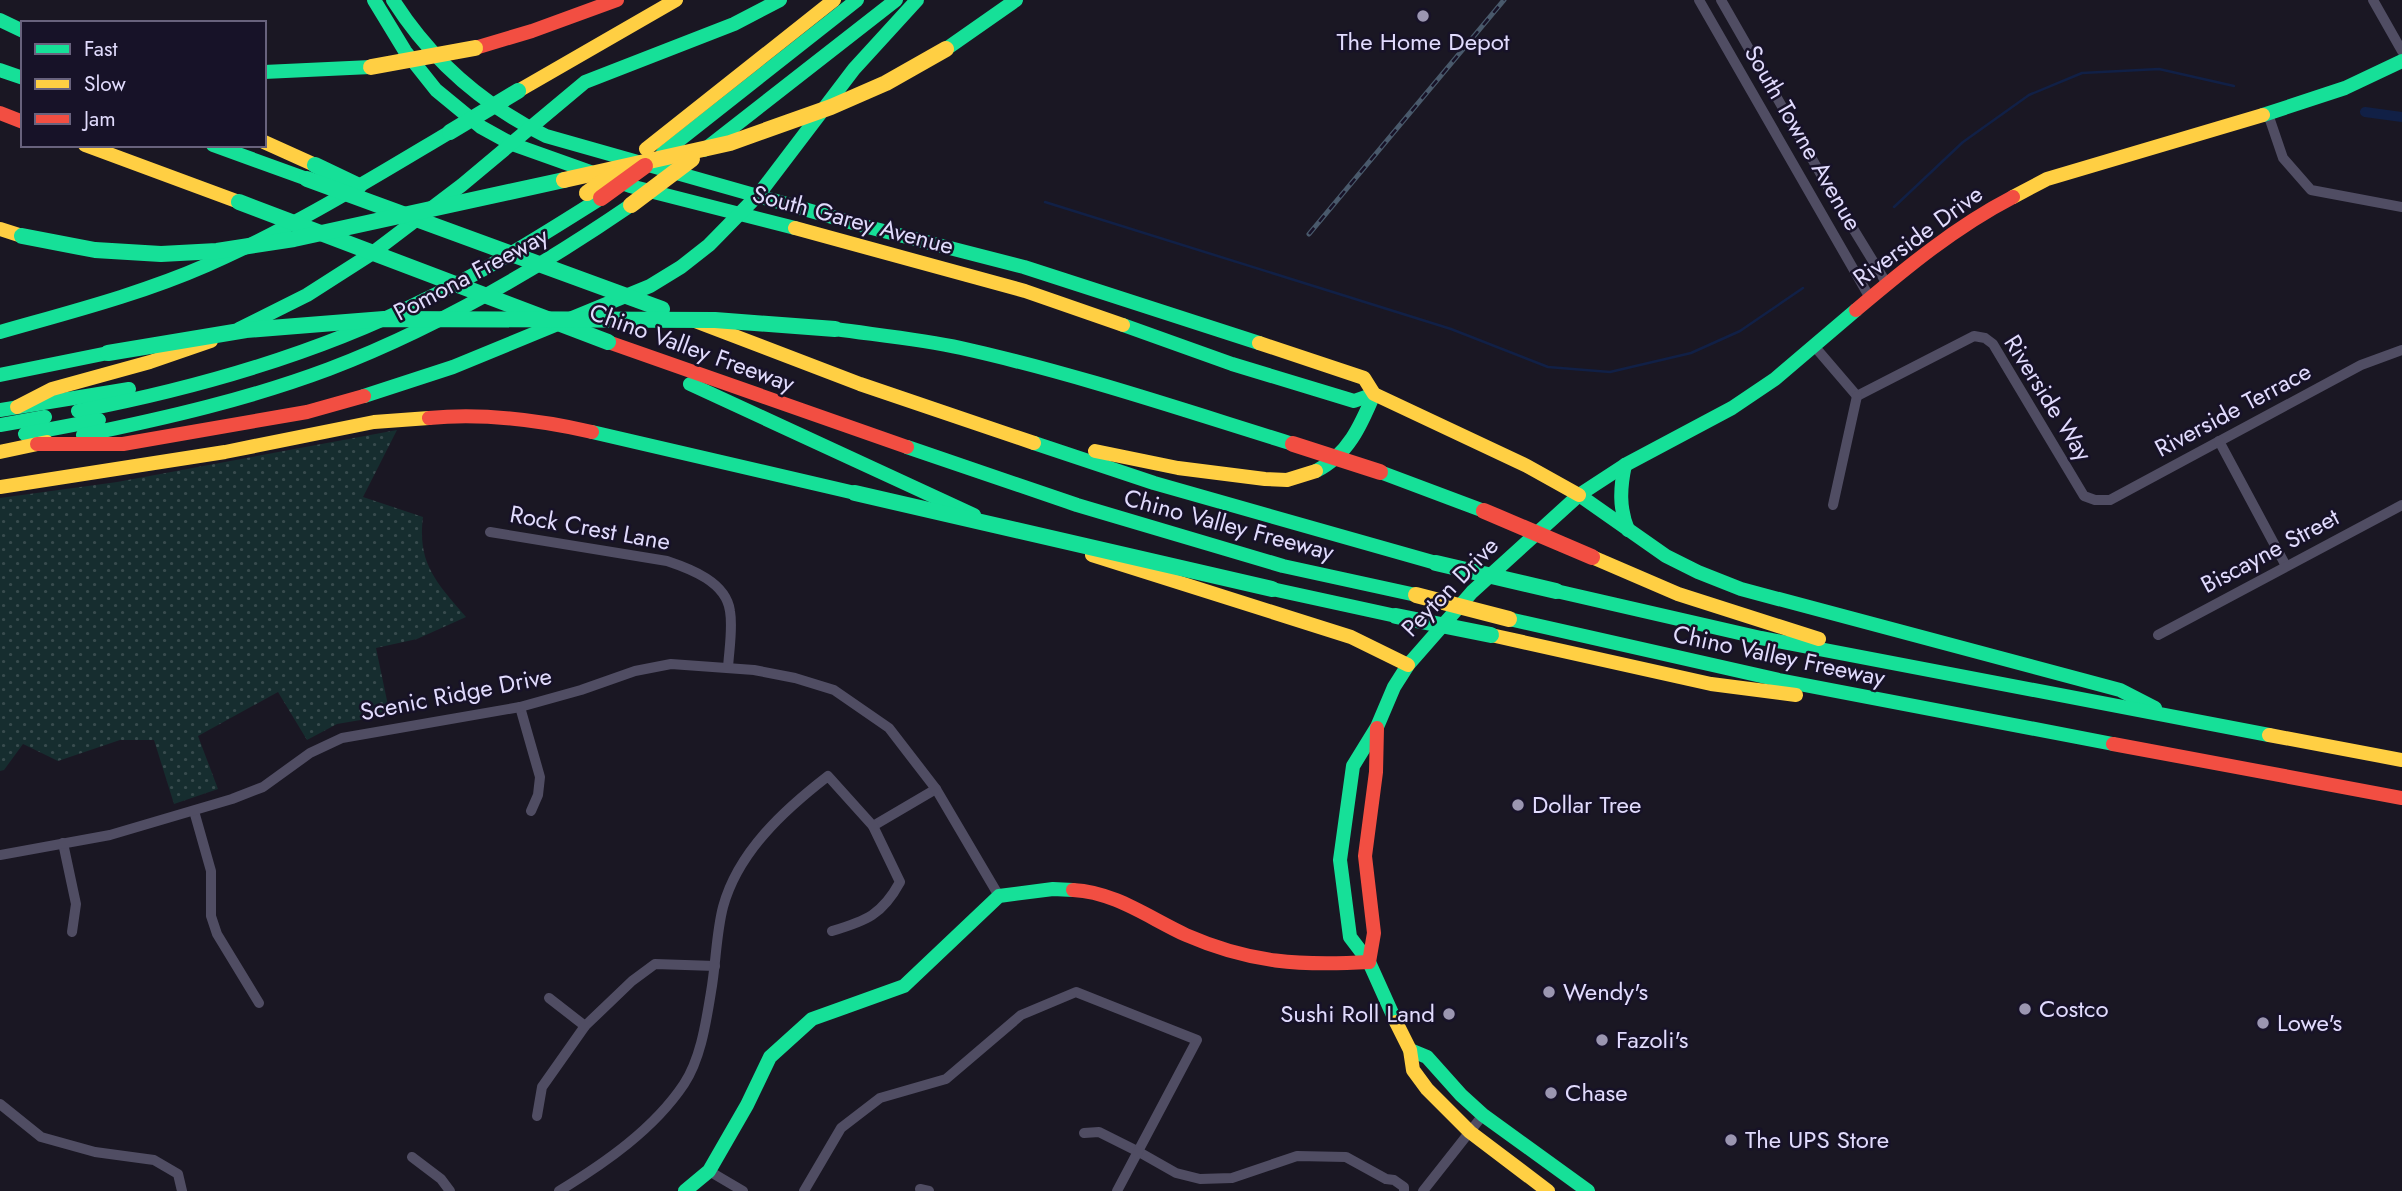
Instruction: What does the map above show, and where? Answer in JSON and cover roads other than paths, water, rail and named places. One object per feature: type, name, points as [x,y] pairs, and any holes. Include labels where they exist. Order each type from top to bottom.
[{"type":"main road","name":"South Garey Avenue","points":[[374,0],[405,51],[436,90],[481,127],[512,144],[630,186],[1025,291],[1232,365],[1354,401],[1374,394]]},
{"type":"main road","name":"South Garey Avenue","points":[[393,0],[411,27],[449,69],[529,129],[565,143],[1024,267],[1163,310],[1364,378],[1374,394],[1527,466],[1579,495],[1666,556],[1698,572],[1741,589],[2120,691],[2175,718]]},
{"type":"main road","points":[[266,72],[371,67],[475,48],[532,31],[617,0]]},
{"type":"main road","points":[[0,332],[128,295],[226,257],[316,211],[676,0]]},
{"type":"main road","points":[[17,407],[52,389],[150,362],[207,342],[290,305],[354,267],[399,236],[585,82],[734,24],[780,0]]},
{"type":"main road","name":"Pomona Freeway","points":[[0,410],[178,378],[296,342],[378,309],[453,273],[594,196],[646,149],[834,0]]},
{"type":"main road","points":[[678,156],[857,0]]},
{"type":"main road","points":[[0,425],[103,407],[238,373],[365,328],[442,291],[534,242],[594,196],[678,156],[876,0]]},
{"type":"main road","name":"Pomona Freeway","points":[[0,452],[186,413],[260,392],[328,369],[416,331],[516,280],[578,242],[678,156],[896,0]]},
{"type":"main road","points":[[37,444],[137,442],[273,419],[385,390],[453,367],[650,286],[679,270],[710,247],[743,214],[848,76],[917,0]]},
{"type":"main road","points":[[0,229],[95,250],[161,254],[217,251],[294,239],[730,143],[831,107],[886,83],[946,49],[1016,0]]},
{"type":"main road","points":[[0,20],[21,32]]},
{"type":"main road","points":[[0,28],[21,33]]},
{"type":"main road","name":"Riverside Drive","points":[[1579,495],[1625,465],[1732,408],[1775,379],[1887,284],[1945,238],[1985,211],[2048,179],[2345,89],[2402,61]]},
{"type":"main road","points":[[0,70],[21,77]]},
{"type":"main road","points":[[0,113],[21,121]]},
{"type":"main road","points":[[0,126],[21,132]]},
{"type":"main road","points":[[266,143],[311,172]]},
{"type":"main road","points":[[73,147],[146,169]]},
{"type":"main road","name":"Chino Valley Freeway","points":[[90,147],[641,355],[1148,528],[1283,566],[1766,677],[1907,706],[2402,798]]},
{"type":"main road","points":[[219,147],[311,172]]},
{"type":"main road","name":"Chino Valley Freeway","points":[[311,172],[431,224],[860,384],[1154,483],[1314,530],[1436,563],[1761,638],[2402,760]]},
{"type":"main road","points":[[0,439],[201,398],[269,378],[341,351],[452,302],[625,204]]},
{"type":"main road","points":[[849,243],[900,244],[914,239]]},
{"type":"main road","points":[[0,375],[246,330],[384,318],[701,320],[835,329],[932,342],[1087,381],[1380,472],[1484,511],[1678,594],[1904,665]]},
{"type":"main road","points":[[641,355],[683,381],[861,465],[983,518],[1359,640],[1408,665]]},
{"type":"main road","points":[[994,429],[1063,442],[1164,467],[1265,480],[1290,480],[1318,470],[1342,453],[1354,437],[1374,394]]},
{"type":"main road","points":[[0,487],[199,456],[374,422],[452,416],[508,419],[565,426],[1272,589],[1711,684],[1907,706]]},
{"type":"main road","points":[[1625,465],[1619,499],[1622,518],[1628,530]]},
{"type":"main road","name":"Peyton Drive","points":[[1548,1191],[1470,1132],[1427,1089],[1413,1070],[1410,1050],[1369,962],[1350,937],[1340,860],[1353,766],[1377,727],[1408,665],[1472,592],[1579,495]]},
{"type":"main road","name":"Peyton Drive","points":[[1369,962],[1374,933],[1365,856],[1376,772],[1377,727]]},
{"type":"main road","points":[[685,1191],[709,1171],[747,1105],[770,1057],[812,1019],[904,986],[999,896],[1053,889],[1093,891],[1128,905],[1187,935],[1234,952],[1281,962],[1321,965],[1369,962]]},
{"type":"main road","name":"Peyton Drive","points":[[1410,1050],[1427,1057],[1483,1115],[1588,1191]]},
{"type":"street","name":"South Towne Avenue","points":[[1699,0],[1870,298]]},
{"type":"street","name":"South Towne Avenue","points":[[1721,0],[1887,284]]},
{"type":"street","points":[[2373,0],[2402,51]]},
{"type":"street","points":[[2268,114],[2283,158],[2311,190],[2402,207]]},
{"type":"street","name":"Riverside Way","points":[[1857,396],[1974,336],[1985,338],[1993,344],[2084,496]]},
{"type":"street","points":[[1815,347],[1857,396],[1833,505]]},
{"type":"street","name":"Riverside Terrace","points":[[2084,496],[2095,500],[2110,500],[2361,365],[2402,350]]},
{"type":"street","points":[[2219,441],[2286,566]]},
{"type":"street","name":"Biscayne Street","points":[[2158,635],[2402,505]]},
{"type":"street","name":"Rock Crest Lane","points":[[490,532],[667,561],[695,570],[720,590],[730,610],[728,668]]},
{"type":"street","name":"Scenic Ridge Drive","points":[[0,855],[123,831],[194,811],[262,787],[310,752],[342,738],[520,707],[635,671],[671,664],[754,670],[795,678],[834,690],[889,728],[936,789],[999,896]]},
{"type":"street","points":[[520,707],[540,777],[538,795],[531,811]]},
{"type":"street","points":[[559,1191],[642,1133],[685,1083],[705,1034],[723,907],[738,871],[769,827],[828,776],[873,826],[900,882],[890,900],[864,922],[832,931]]},
{"type":"street","points":[[873,826],[936,789]]},
{"type":"street","points":[[194,811],[211,871],[211,916],[217,934],[259,1003]]},
{"type":"street","points":[[63,843],[76,904],[72,932]]},
{"type":"street","points":[[537,1115],[542,1087],[584,1026],[632,981],[655,964],[715,966]]},
{"type":"street","points":[[804,1191],[841,1128],[880,1098],[946,1079],[1021,1015],[1076,992],[1197,1040],[1117,1191]]},
{"type":"street","points":[[549,998],[584,1026]]},
{"type":"street","points":[[0,1104],[41,1137],[94,1152],[154,1160],[178,1174],[182,1191]]},
{"type":"street","points":[[1423,1191],[1483,1115]]},
{"type":"street","points":[[1084,1133],[1100,1132],[1175,1173],[1200,1179],[1233,1184],[1297,1156],[1346,1157],[1386,1179],[1394,1180],[1404,1187],[1404,1191]]},
{"type":"street","points":[[412,1157],[441,1179],[450,1191]]},
{"type":"street","points":[[709,1171],[743,1191]]},
{"type":"street","points":[[1386,1179],[1391,1191]]},
{"type":"waterway","points":[[1894,207],[1963,142],[2029,95],[2082,73],[2159,69],[2234,86]]},
{"type":"waterway","points":[[2365,112],[2402,117]]},
{"type":"waterway","points":[[1045,202],[1451,329],[1548,367],[1610,372],[1691,353],[1740,331],[1803,288]]},
{"type":"railway","points":[[1309,234],[1504,0]]},
{"type":"place","name":"The Home Depot","points":[[1423,16]]},
{"type":"place","name":"Dollar Tree","points":[[1518,805]]},
{"type":"place","name":"Wendy's","points":[[1549,992]]},
{"type":"place","name":"Costco","points":[[2025,1009]]},
{"type":"place","name":"Sushi Roll Land","points":[[1449,1014]]},
{"type":"place","name":"Lowe's","points":[[2263,1023]]},
{"type":"place","name":"Fazoli's","points":[[1602,1040]]},
{"type":"place","name":"Chase","points":[[1551,1093]]},
{"type":"place","name":"The UPS Store","points":[[1731,1140]]}]
